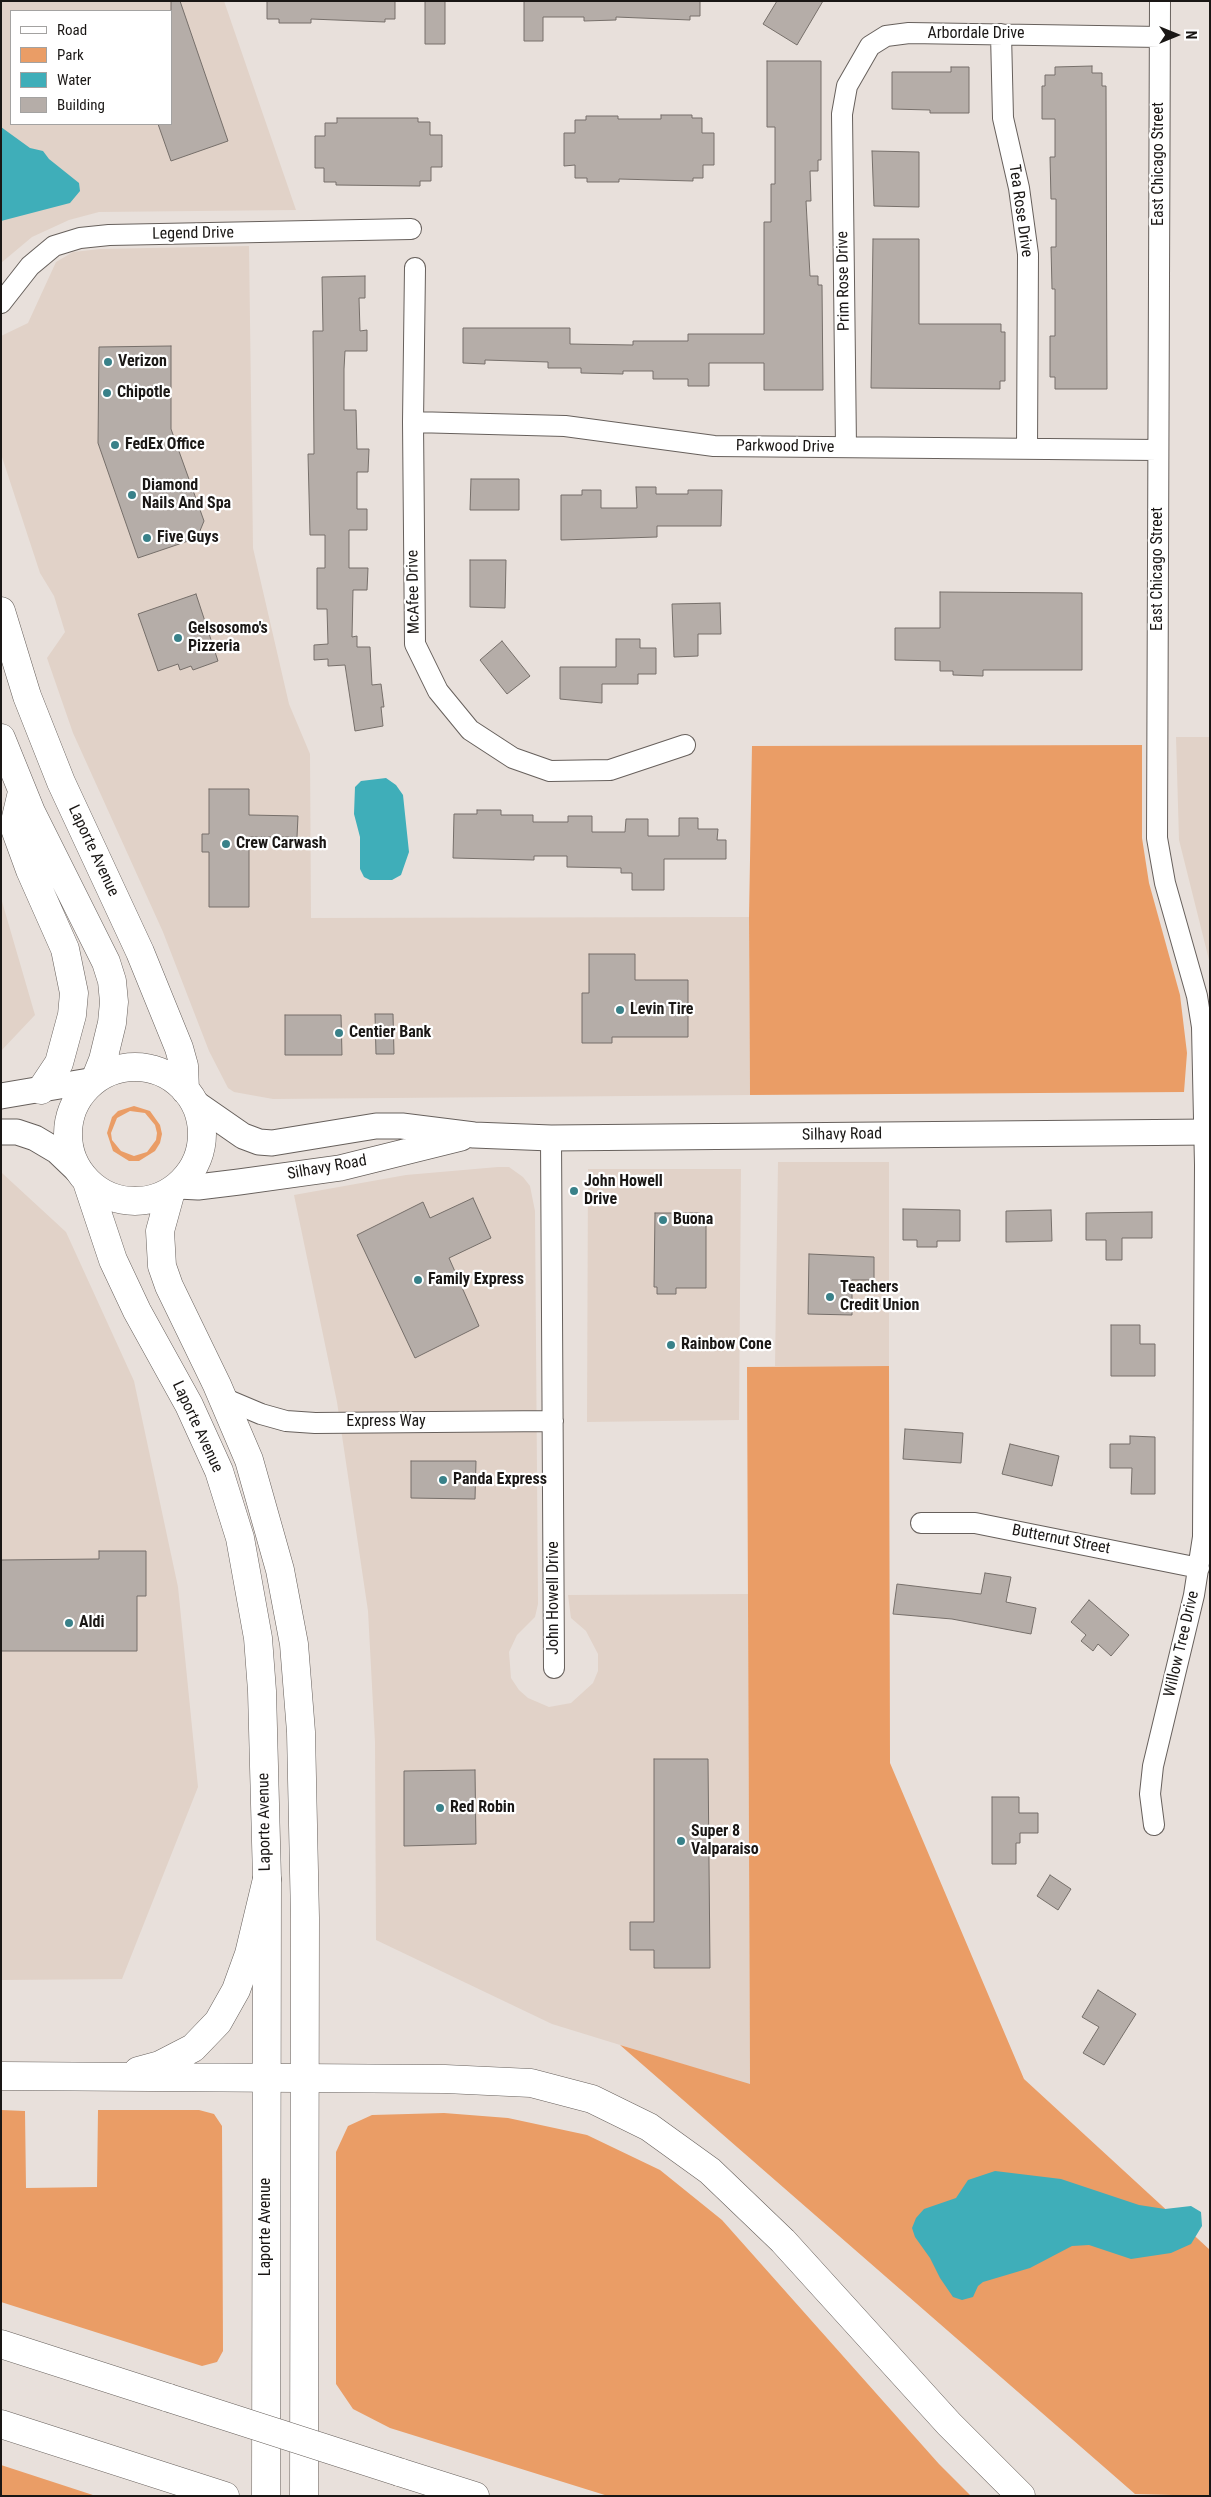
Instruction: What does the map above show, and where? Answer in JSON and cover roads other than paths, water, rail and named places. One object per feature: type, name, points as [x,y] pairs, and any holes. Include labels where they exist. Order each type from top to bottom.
[{"type":"main road","name":"Laporte Avenue","points":[[1,611],[27,696],[61,782],[140,952],[179,1048],[190,1096]]},
{"type":"main road","points":[[1,738],[22,792],[106,962],[112,981],[114,1002],[112,1023],[103,1060],[95,1080]]},
{"type":"main road","points":[[22,792],[14,826],[30,870],[65,949],[74,993],[72,1015],[58,1063],[41,1090]]},
{"type":"main road","points":[[145,1067],[167,1075],[190,1096],[200,1119],[202,1137],[198,1155],[190,1172],[174,1188],[142,1201],[128,1201],[106,1195],[83,1177],[70,1154],[67,1134],[70,1114],[79,1096],[95,1080],[110,1071],[122,1068],[145,1067]]},
{"type":"main road","name":"Laporte Avenue","points":[[83,1177],[113,1260],[137,1311],[205,1438],[228,1496],[240,1538],[258,1638],[262,1691],[266,1879],[266,2496]]},
{"type":"main road","name":"Laporte Avenue","points":[[174,1188],[160,1231],[162,1266],[223,1398],[249,1460],[262,1500],[280,1570],[294,1644],[301,1732],[303,1820],[304,2496]]},
{"type":"main road","points":[[112,2077],[160,2065],[193,2048],[218,2022],[236,1990],[249,1954],[266,1879]]},
{"type":"main road","points":[[1,2076],[445,2079],[531,2083],[592,2099],[649,2127],[710,2171],[783,2241],[949,2424],[1021,2496]]},
{"type":"main road","points":[[1,2344],[475,2496]]},
{"type":"main road","points":[[1,2424],[225,2496]]},
{"type":"street","name":"East Chicago Street","points":[[1160,1],[1157,838],[1165,883],[1197,996],[1204,1059],[1207,1132]]},
{"type":"street","name":"Arbordale Drive","points":[[842,114],[848,86],[870,46],[886,36],[910,34],[1001,34],[1160,37]]},
{"type":"street","name":"Tea Rose Drive","points":[[1001,34],[1003,118],[1019,188],[1028,254],[1027,449]]},
{"type":"street","name":"Prim Rose Drive","points":[[842,114],[846,447]]},
{"type":"street","name":"Legend Drive","points":[[1,303],[30,266],[54,246],[80,238],[109,235],[411,229]]},
{"type":"street","name":"McAfee Drive","points":[[415,268],[412,422],[415,644],[438,691],[470,730],[513,758],[550,771],[610,770],[685,745]]},
{"type":"street","name":"Parkwood Drive","points":[[412,422],[565,426],[714,446],[1158,450]]},
{"type":"street","points":[[1,1096],[95,1080]]},
{"type":"street","name":"Silhavy Road","points":[[190,1096],[243,1136],[259,1142],[284,1143],[376,1126],[402,1126],[474,1136],[550,1138],[1207,1132]]},
{"type":"street","points":[[1,1132],[17,1132],[35,1138],[57,1151],[83,1177]]},
{"type":"street","name":"Willow Tree Drive","points":[[1154,1825],[1150,1794],[1153,1766],[1206,1537],[1207,1132]]},
{"type":"street","name":"Silhavy Road","points":[[174,1188],[198,1187],[340,1168],[474,1136]]},
{"type":"street","name":"John Howell Drive","points":[[550,1138],[554,1668]]},
{"type":"street","name":"Express Way","points":[[223,1398],[261,1414],[296,1421],[552,1421]]},
{"type":"street","name":"Butternut Street","points":[[921,1523],[975,1523],[1199,1568]]},
{"type":"water","points":[[1,127],[30,148],[43,151],[49,159],[79,183],[80,191],[70,203],[1,221]]},
{"type":"water","points":[[386,778],[396,785],[403,795],[409,852],[401,875],[392,880],[370,880],[364,877],[360,869],[360,837],[354,814],[355,787],[361,781]]},
{"type":"water","points":[[995,2171],[1061,2179],[1139,2205],[1165,2209],[1191,2206],[1201,2212],[1202,2226],[1191,2244],[1171,2253],[1131,2259],[1089,2245],[1072,2246],[1030,2268],[983,2282],[978,2286],[973,2297],[962,2300],[953,2297],[915,2237],[912,2228],[916,2218],[924,2209],[956,2198],[968,2180]]},
{"type":"place","name":"Verizon","points":[[108,362]]},
{"type":"place","name":"Chipotle","points":[[107,393]]},
{"type":"place","name":"FedEx Office","points":[[115,445]]},
{"type":"place","name":"Diamond Nails And Spa","points":[[132,495]]},
{"type":"place","name":"Five Guys","points":[[147,538]]},
{"type":"place","name":"Gelsosomo's Pizzeria","points":[[178,638]]},
{"type":"place","name":"Crew Carwash","points":[[226,844]]},
{"type":"place","name":"Levin Tire","points":[[620,1010]]},
{"type":"place","name":"Centier Bank","points":[[339,1033]]},
{"type":"place","name":"John Howell Drive","points":[[574,1191]]},
{"type":"place","name":"Buona","points":[[663,1220]]},
{"type":"place","name":"Family Express","points":[[418,1280]]},
{"type":"place","name":"Teachers Credit Union","points":[[830,1297]]},
{"type":"place","name":"Rainbow Cone","points":[[671,1345]]},
{"type":"place","name":"Panda Express","points":[[443,1480]]},
{"type":"place","name":"Aldi","points":[[69,1623]]},
{"type":"place","name":"Red Robin","points":[[440,1808]]},
{"type":"place","name":"Super 8 Valparaiso","points":[[681,1841]]}]
